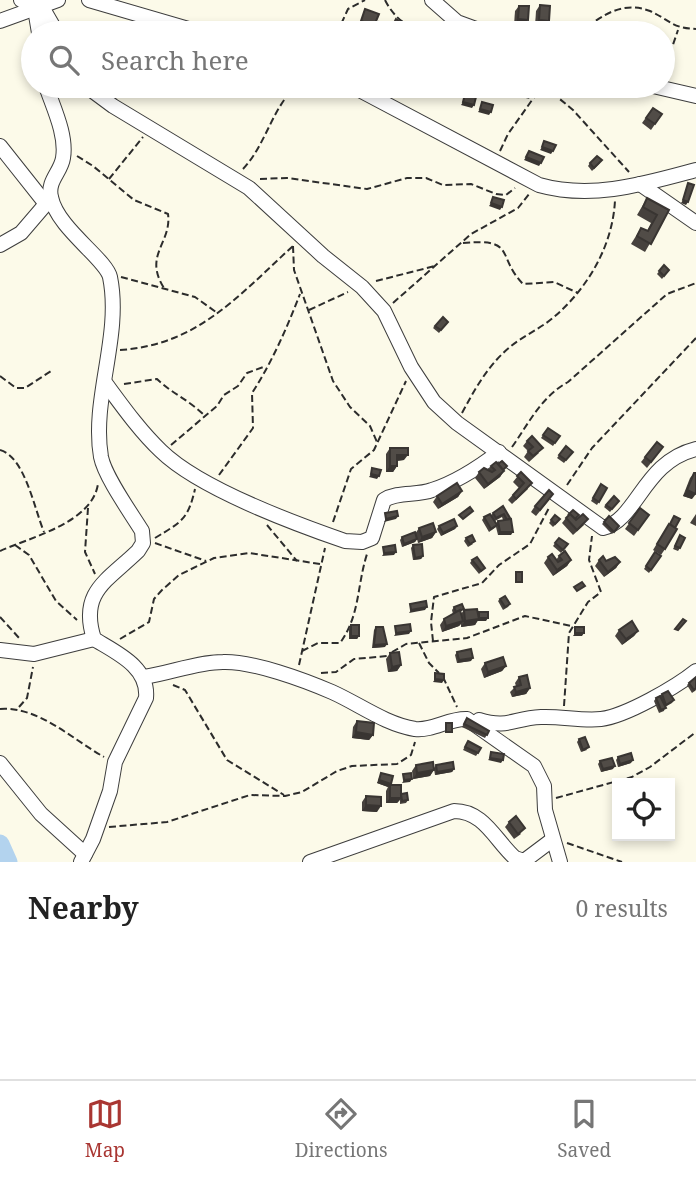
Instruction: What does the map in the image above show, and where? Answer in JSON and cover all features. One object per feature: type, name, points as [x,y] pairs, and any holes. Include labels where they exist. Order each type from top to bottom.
[{"type":"street","points":[[21,0],[38,8],[48,21]]},
{"type":"street","points":[[0,21],[58,0]]},
{"type":"street","points":[[89,0],[161,21]]},
{"type":"street","points":[[432,0],[449,17],[458,21]]},
{"type":"street","points":[[38,8],[39,21]]},
{"type":"street","points":[[675,91],[696,96]]},
{"type":"street","points":[[0,245],[21,233],[48,201],[51,184],[63,160],[63,141],[50,98]]},
{"type":"street","points":[[102,98],[236,179],[362,287],[384,311],[411,367],[434,402],[457,423],[559,494],[595,524],[603,528],[621,519],[653,473],[680,453],[696,449]]},
{"type":"street","points":[[375,98],[539,185],[559,191],[615,189],[696,170]]},
{"type":"street","points":[[0,146],[48,201],[69,230],[109,273],[113,298],[109,388],[99,425],[102,459],[142,531],[143,543],[101,588],[87,610],[89,639]]},
{"type":"street","points":[[640,184],[696,223]]},
{"type":"street","points":[[109,388],[162,452],[198,477],[329,535],[362,542],[372,538],[384,500],[390,496],[430,491],[470,474],[502,454]]},
{"type":"street","points":[[0,650],[34,654],[89,639],[108,648],[148,676],[226,662],[296,680],[333,693],[375,715],[418,729],[462,718],[505,725],[541,717],[599,719],[618,715],[645,700],[670,691],[696,671]]},
{"type":"street","points":[[0,763],[41,814],[83,858],[110,791],[114,762],[146,698],[148,676]]},
{"type":"street","points":[[462,718],[534,766],[544,786],[544,801],[552,840],[560,862]]},
{"type":"street","points":[[310,862],[454,811],[468,811],[478,816],[515,858],[524,860],[552,840]]},
{"type":"path","points":[[342,21],[348,9],[365,0]]},
{"type":"path","points":[[385,0],[403,21]]},
{"type":"path","points":[[595,21],[605,13],[621,7],[649,10],[666,21]]},
{"type":"path","points":[[443,21],[449,17]]},
{"type":"path","points":[[675,27],[696,29]]},
{"type":"path","points":[[675,38],[678,29]]},
{"type":"path","points":[[236,179],[257,154],[288,98]]},
{"type":"path","points":[[495,161],[508,134],[532,98]]},
{"type":"path","points":[[556,98],[596,134],[640,184]]},
{"type":"path","points":[[108,180],[150,127]]},
{"type":"path","points":[[63,141],[73,153],[134,200],[168,214],[168,225],[156,253],[158,278],[163,288]]},
{"type":"path","points":[[236,179],[287,178],[367,189],[407,178],[426,178],[443,185],[471,184],[506,195],[524,176]]},
{"type":"path","points":[[384,311],[484,224],[518,208],[539,185]]},
{"type":"path","points":[[457,423],[477,384],[499,357],[555,317],[579,293],[603,253],[614,211],[615,189]]},
{"type":"path","points":[[295,230],[294,270],[333,381],[350,407],[370,426],[378,443]]},
{"type":"path","points":[[462,243],[491,242],[503,250],[510,259],[513,274],[523,284],[554,282],[579,293]]},
{"type":"path","points":[[109,351],[144,348],[179,338],[217,313],[293,246]]},
{"type":"path","points":[[308,310],[395,274],[436,266]]},
{"type":"path","points":[[109,273],[195,297],[217,313]]},
{"type":"path","points":[[502,454],[524,424],[556,389],[576,376],[667,294],[696,283]]},
{"type":"path","points":[[212,485],[253,428],[253,393],[261,383],[300,291]]},
{"type":"path","points":[[433,641],[431,622],[434,597],[482,583],[499,565],[518,555],[530,544],[559,494],[579,471],[592,448],[696,338]]},
{"type":"path","points":[[162,452],[206,416],[224,395],[238,386],[247,373],[266,366]]},
{"type":"path","points":[[296,680],[320,564],[351,469],[378,443],[411,367]]},
{"type":"path","points":[[0,376],[16,388],[25,388],[51,371]]},
{"type":"path","points":[[109,388],[151,377],[165,388],[184,396],[206,416]]},
{"type":"path","points":[[0,450],[11,456],[22,468],[30,499],[44,532]]},
{"type":"path","points":[[198,477],[190,513],[184,520],[151,541],[207,561]]},
{"type":"path","points":[[99,480],[89,506],[85,552],[101,588]]},
{"type":"path","points":[[258,505],[272,532],[298,562]]},
{"type":"path","points":[[0,551],[44,532],[89,506]]},
{"type":"path","points":[[563,718],[569,667],[566,644],[571,626],[588,602],[601,592],[589,561],[595,524]]},
{"type":"path","points":[[301,651],[318,643],[340,643],[345,636],[359,605],[360,582],[372,538]]},
{"type":"path","points":[[15,545],[37,565],[56,601],[73,614],[89,639]]},
{"type":"path","points":[[108,648],[149,622],[155,599],[179,575],[207,561],[249,553],[320,564]]},
{"type":"path","points":[[312,673],[336,672],[354,659],[387,656],[406,644],[418,641],[467,638],[525,616],[571,626]]},
{"type":"path","points":[[0,617],[34,654],[27,698],[18,708]]},
{"type":"path","points":[[418,641],[429,663],[451,689],[462,718]]},
{"type":"path","points":[[148,676],[185,690],[227,760],[285,796]]},
{"type":"path","points":[[0,709],[18,708],[33,713],[114,762]]},
{"type":"path","points":[[98,826],[130,828],[167,822],[237,797],[285,796],[302,792],[337,771],[352,766],[397,764],[411,755],[418,729]]},
{"type":"path","points":[[544,801],[632,777],[650,767],[696,732]]},
{"type":"path","points":[[552,840],[622,862]]},
{"type":"building","points":[[540,5],[550,6],[549,21],[539,20]]},
{"type":"building","points":[[519,6],[529,6],[528,20],[518,19]]},
{"type":"building","points":[[365,9],[379,14],[376,21],[361,21]]},
{"type":"building","points":[[464,98],[476,98],[474,105],[463,102]]},
{"type":"building","points":[[482,102],[493,105],[491,112],[480,109]]},
{"type":"building","points":[[653,108],[662,114],[655,124],[646,118]]},
{"type":"building","points":[[544,141],[556,145],[553,151],[542,147]]},
{"type":"building","points":[[529,151],[544,157],[541,163],[526,157]]},
{"type":"building","points":[[597,156],[602,160],[594,168],[590,163]]},
{"type":"building","points":[[688,183],[694,185],[688,202],[683,200]]},
{"type":"building","points":[[493,197],[504,200],[502,207],[491,203]]},
{"type":"building","points":[[647,198],[669,210],[651,244],[637,236],[641,228],[648,231],[657,215],[643,207]]},
{"type":"building","points":[[664,265],[669,270],[664,276],[659,271]]},
{"type":"building","points":[[443,317],[448,322],[441,330],[435,326]]},
{"type":"building","points":[[548,428],[560,436],[555,443],[543,435]]},
{"type":"building","points":[[532,436],[543,448],[533,456],[528,451],[533,447],[527,441]]},
{"type":"building","points":[[657,442],[663,447],[651,462],[645,457]]},
{"type":"building","points":[[566,446],[573,452],[566,460],[559,455]]},
{"type":"building","points":[[390,448],[408,448],[408,455],[397,455],[397,466],[390,466]]},
{"type":"building","points":[[502,461],[507,466],[503,470],[498,464]]},
{"type":"building","points":[[496,462],[504,471],[488,484],[479,472],[484,468],[492,472],[495,470],[491,466]]},
{"type":"building","points":[[372,468],[381,470],[379,476],[371,474]]},
{"type":"building","points":[[521,472],[532,483],[516,499],[513,495],[524,483],[517,476]]},
{"type":"building","points":[[696,473],[696,494],[687,490]]},
{"type":"building","points":[[457,483],[462,491],[442,504],[437,496]]},
{"type":"building","points":[[601,484],[607,488],[599,502],[593,498]]},
{"type":"building","points":[[549,490],[553,494],[540,510],[535,506]]},
{"type":"building","points":[[614,496],[619,501],[612,509],[606,505]]},
{"type":"building","points":[[503,506],[510,518],[507,520],[504,514],[496,518],[493,513]]},
{"type":"building","points":[[470,507],[473,511],[463,519],[459,515]]},
{"type":"building","points":[[640,508],[649,515],[638,530],[629,523]]},
{"type":"building","points":[[573,510],[579,515],[575,519],[568,515]]},
{"type":"building","points":[[397,511],[398,516],[386,519],[385,513]]},
{"type":"building","points":[[490,514],[497,525],[491,529],[484,517]]},
{"type":"building","points":[[570,514],[576,520],[583,514],[588,519],[577,530],[566,518]]},
{"type":"building","points":[[555,515],[560,519],[555,524],[551,520]]},
{"type":"building","points":[[609,516],[619,526],[614,532],[604,522]]},
{"type":"building","points":[[674,516],[680,519],[675,528],[670,524]]},
{"type":"building","points":[[454,519],[457,526],[443,533],[439,526]]},
{"type":"building","points":[[511,519],[513,532],[500,532],[498,521]]},
{"type":"building","points":[[433,523],[436,532],[422,537],[419,528]]},
{"type":"building","points":[[669,524],[677,529],[665,549],[657,544]]},
{"type":"building","points":[[415,532],[417,539],[404,544],[402,537]]},
{"type":"building","points":[[472,535],[475,541],[470,544],[466,538]]},
{"type":"building","points":[[680,535],[685,538],[680,548],[675,546]]},
{"type":"building","points":[[559,538],[568,544],[563,550],[555,543]]},
{"type":"building","points":[[422,544],[423,556],[415,558],[413,545]]},
{"type":"building","points":[[395,545],[396,552],[384,553],[383,547]]},
{"type":"building","points":[[565,551],[571,560],[557,570],[548,557],[552,554],[558,562],[562,560],[559,556]]},
{"type":"building","points":[[655,552],[661,556],[651,570],[646,566]]},
{"type":"building","points":[[603,556],[606,561],[615,557],[620,562],[608,572],[599,560]]},
{"type":"building","points":[[477,557],[485,568],[481,571],[472,560]]},
{"type":"building","points":[[516,572],[522,572],[522,582],[516,582]]},
{"type":"building","points":[[582,582],[585,586],[577,591],[574,587]]},
{"type":"building","points":[[505,596],[510,604],[505,607],[500,599]]},
{"type":"building","points":[[426,601],[427,607],[411,610],[410,604]]},
{"type":"building","points":[[462,604],[464,609],[456,612],[454,607]]},
{"type":"building","points":[[477,609],[479,619],[465,621],[464,610]]},
{"type":"building","points":[[460,610],[463,621],[446,626],[444,619]]},
{"type":"building","points":[[479,612],[488,612],[488,618],[479,618]]},
{"type":"building","points":[[683,619],[686,621],[678,630],[675,629]]},
{"type":"building","points":[[632,621],[638,631],[626,639],[619,630]]},
{"type":"building","points":[[410,624],[411,631],[396,633],[395,626]]},
{"type":"building","points":[[351,625],[359,625],[359,636],[351,636]]},
{"type":"building","points":[[376,627],[383,627],[387,644],[374,645]]},
{"type":"building","points":[[575,627],[584,627],[584,633],[575,633]]},
{"type":"building","points":[[471,649],[473,658],[459,660],[457,652]]},
{"type":"building","points":[[399,652],[401,665],[392,667],[390,653]]},
{"type":"building","points":[[503,657],[506,666],[488,672],[485,663]]},
{"type":"building","points":[[435,673],[444,674],[444,680],[435,679]]},
{"type":"building","points":[[527,675],[530,688],[516,692],[514,687],[521,685],[519,677]]},
{"type":"building","points":[[696,677],[696,688],[694,690],[689,683]]},
{"type":"building","points":[[668,691],[674,700],[666,705],[662,694]]},
{"type":"building","points":[[660,696],[666,708],[661,710],[656,698]]},
{"type":"building","points":[[467,718],[489,731],[487,735],[464,724]]},
{"type":"building","points":[[357,721],[374,723],[373,735],[356,732]]},
{"type":"building","points":[[446,723],[452,723],[452,732],[446,732]]},
{"type":"building","points":[[585,737],[589,747],[583,750],[579,739]]},
{"type":"building","points":[[468,741],[481,748],[478,753],[465,747]]},
{"type":"building","points":[[491,752],[504,754],[503,760],[490,758]]},
{"type":"building","points":[[631,753],[633,760],[620,764],[618,757]]},
{"type":"building","points":[[612,758],[615,766],[603,769],[600,761]]},
{"type":"building","points":[[433,762],[434,770],[417,773],[416,765]]},
{"type":"building","points":[[453,762],[454,769],[437,772],[436,765]]},
{"type":"building","points":[[381,773],[393,776],[391,784],[379,780]]},
{"type":"building","points":[[411,773],[412,779],[404,780],[403,774]]},
{"type":"building","points":[[390,785],[401,785],[401,798],[390,798]]},
{"type":"building","points":[[407,793],[408,800],[402,801],[401,794]]},
{"type":"building","points":[[366,796],[381,797],[381,806],[366,805]]},
{"type":"building","points":[[516,816],[525,828],[518,834],[509,822]]},
{"type":"waterway","points":[[0,844],[8,862]]}]
